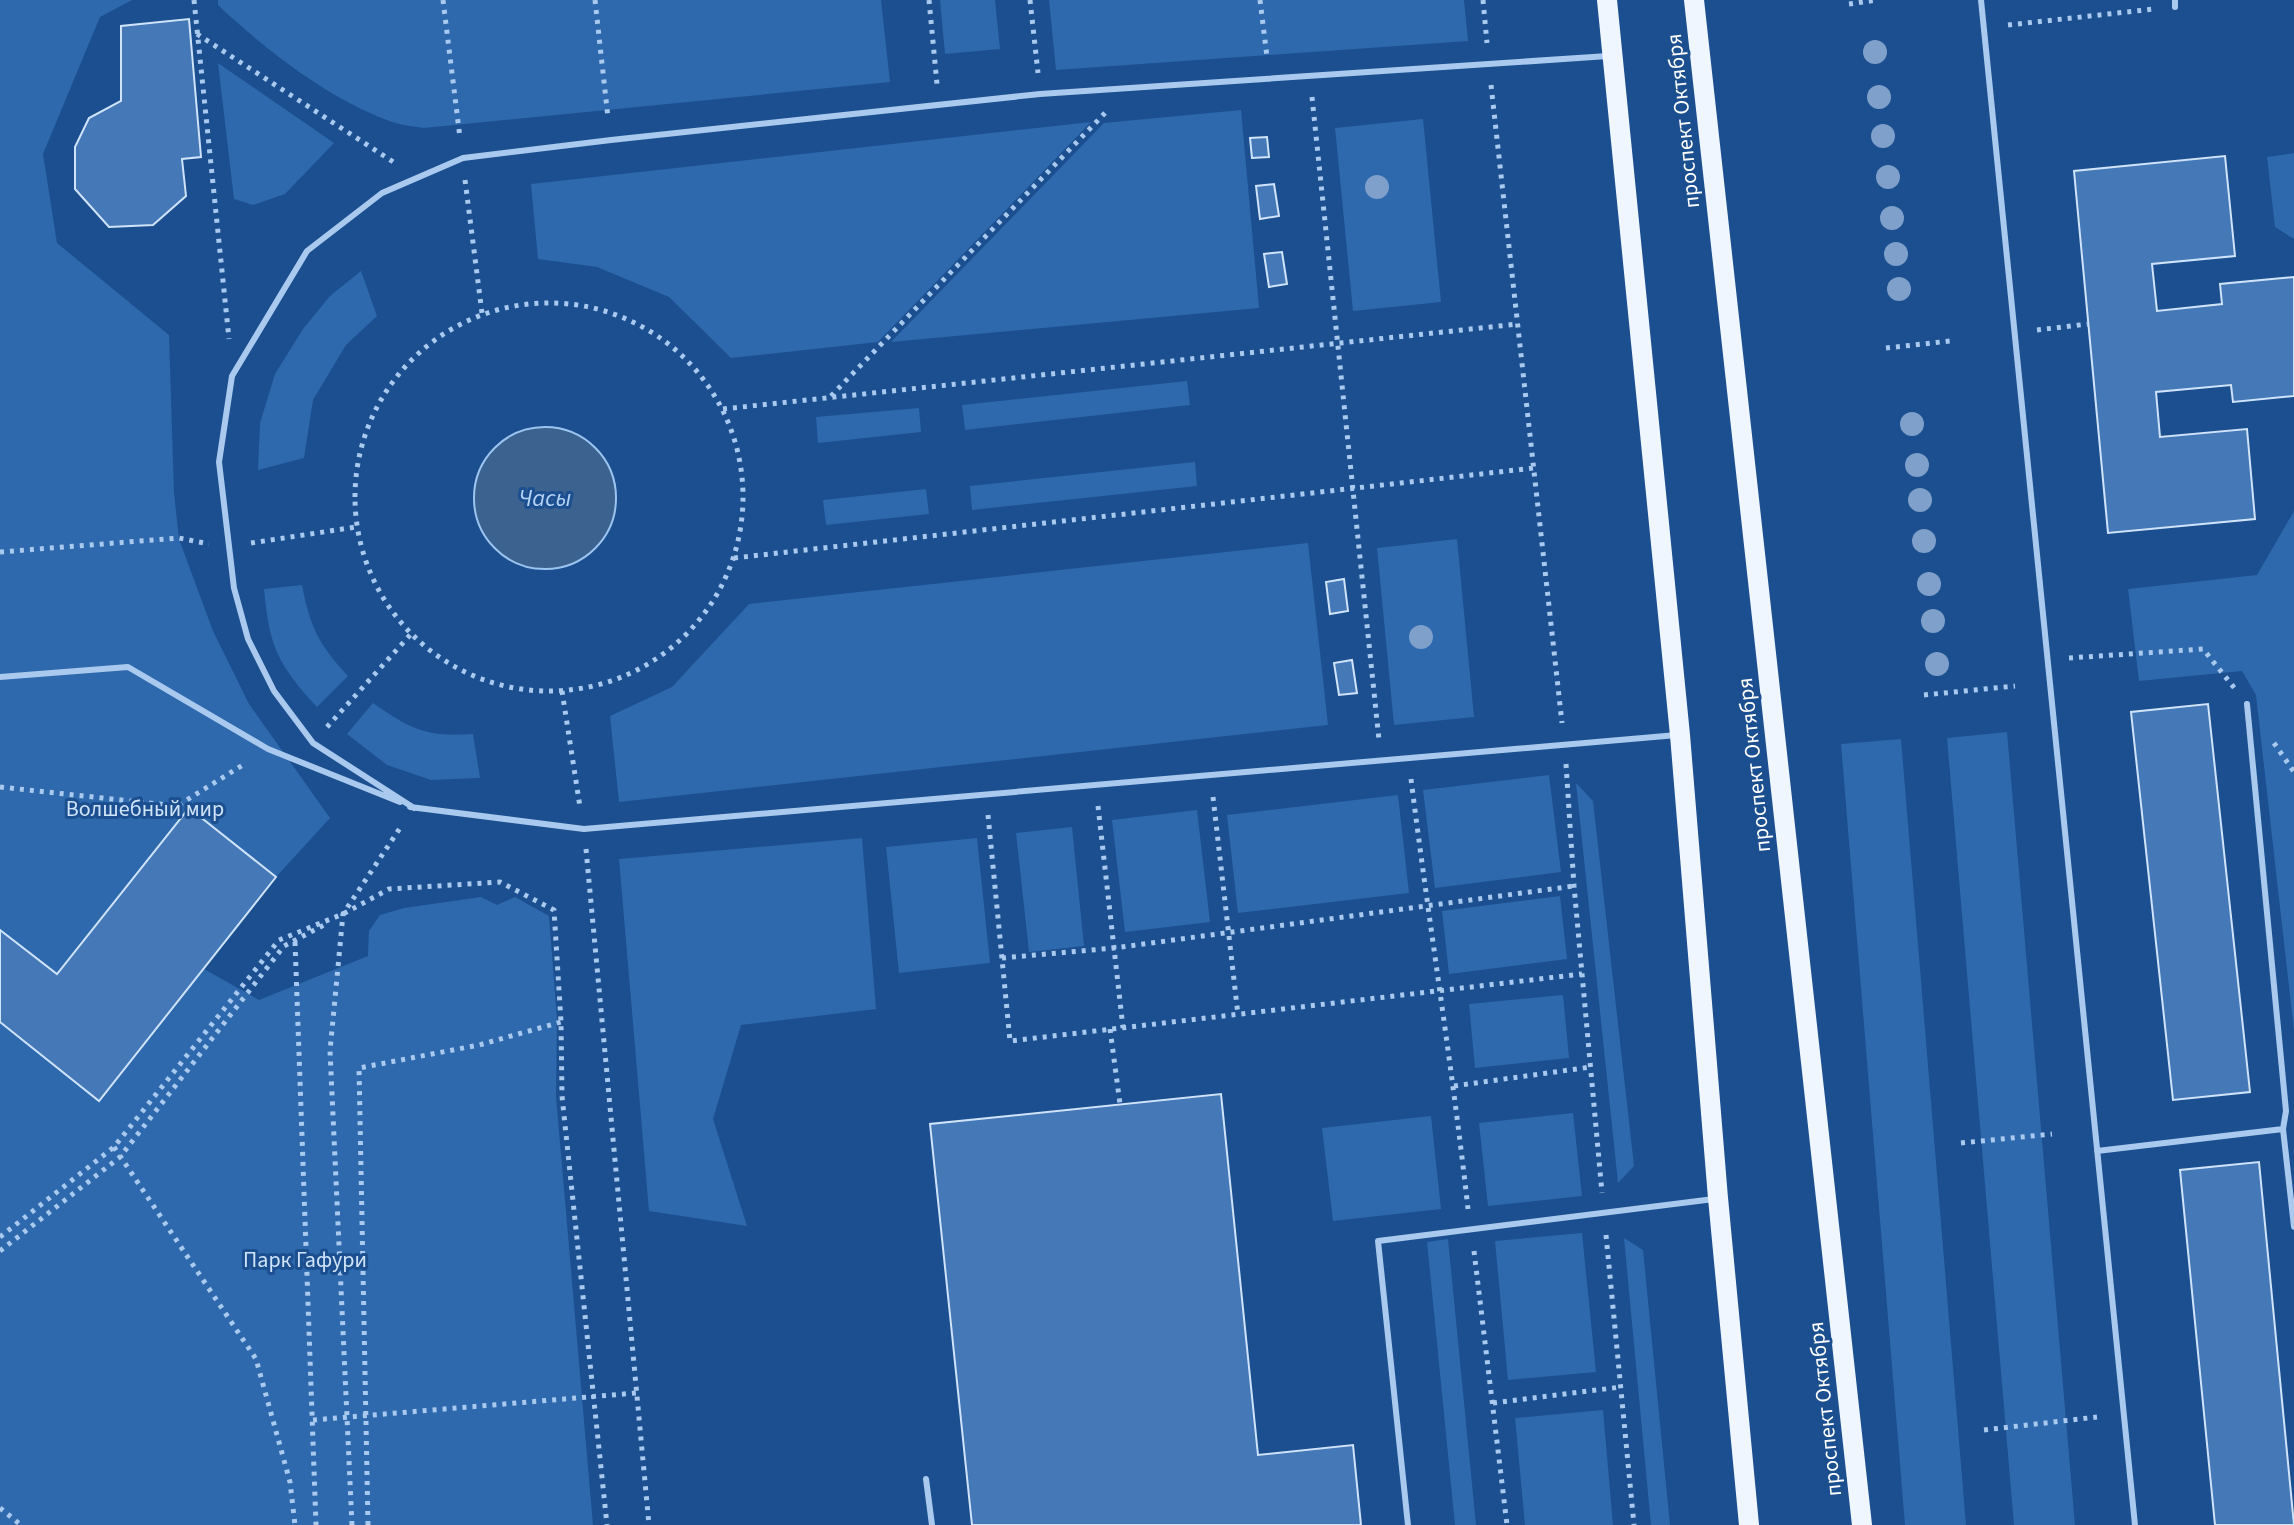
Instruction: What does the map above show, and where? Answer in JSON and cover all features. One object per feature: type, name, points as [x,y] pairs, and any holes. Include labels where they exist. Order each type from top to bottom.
[{"type":"main road","points":[[1607,0],[1680,735],[1718,1198],[1749,1525]]},
{"type":"main road","name":"проспект Октября","points":[[1694,0],[1862,1525]]},
{"type":"lane","points":[[1981,0],[2135,1525]]},
{"type":"lane","points":[[414,808],[313,743],[274,691],[248,639],[234,588],[219,462],[232,376],[307,251],[382,193],[463,158],[611,140],[1040,94],[1614,55]]},
{"type":"lane","points":[[0,677],[128,667],[268,749],[414,808],[584,829],[1680,735]]},
{"type":"lane","points":[[2247,704],[2286,1111],[2283,1129],[2294,1227]]},
{"type":"lane","points":[[2097,1151],[2283,1129]]},
{"type":"lane","points":[[1408,1525],[1378,1241],[1718,1198]]},
{"type":"lane","points":[[926,1479],[932,1525]]},
{"type":"path","points":[[194,0],[232,376]]},
{"type":"path","points":[[595,0],[611,140]]},
{"type":"path","points":[[929,0],[939,105]]},
{"type":"path","points":[[1030,0],[1040,94]]},
{"type":"path","points":[[1260,0],[1269,78]]},
{"type":"path","points":[[1483,0],[1564,745],[1574,886],[1634,1525]]},
{"type":"path","points":[[1849,4],[1877,0]]},
{"type":"path","points":[[2008,25],[2175,3]]},
{"type":"path","points":[[197,34],[416,176]]},
{"type":"path","points":[[1310,75],[1381,760]]},
{"type":"path","points":[[831,397],[1130,88]]},
{"type":"path","points":[[538,302],[594,307],[646,327],[691,363],[723,409],[740,457],[744,508],[734,558],[708,609],[668,651],[618,679],[562,691],[520,689],[480,679],[443,660],[411,634],[385,602],[367,566],[356,527],[358,460],[381,397],[425,347],[482,313],[538,302]]},
{"type":"path","points":[[723,409],[1518,324]]},
{"type":"path","points":[[2014,333],[2088,324]]},
{"type":"path","points":[[1886,348],[1950,341]]},
{"type":"path","points":[[734,558],[1534,468]]},
{"type":"path","points":[[0,552],[179,538],[228,547],[356,527]]},
{"type":"path","points":[[313,743],[411,634]]},
{"type":"path","points":[[2068,658],[2143,653]]},
{"type":"path","points":[[1924,695],[2015,686]]},
{"type":"path","points":[[562,691],[584,829],[649,1525]]},
{"type":"path","points":[[0,787],[177,806],[268,749]]},
{"type":"path","points":[[1408,758],[1427,906]]},
{"type":"path","points":[[1211,775],[1238,1015]]},
{"type":"path","points":[[1096,785],[1123,1028]]},
{"type":"path","points":[[986,794],[1010,1041],[1582,974]]},
{"type":"path","points":[[352,1525],[330,1051],[343,914],[414,808]]},
{"type":"path","points":[[0,1251],[120,1157],[284,946],[389,889],[500,882],[554,910],[562,1096],[607,1525]]},
{"type":"path","points":[[1002,958],[1114,948],[1574,886]]},
{"type":"path","points":[[0,1237],[114,1147],[279,940],[343,914]]},
{"type":"path","points":[[295,942],[316,1525]]},
{"type":"path","points":[[368,1525],[359,1068],[479,1045],[561,1022]]},
{"type":"path","points":[[1110,1029],[1120,1104]]},
{"type":"path","points":[[1454,1086],[1591,1067]]},
{"type":"path","points":[[1961,1143],[2052,1134]]},
{"type":"path","points":[[114,1147],[256,1359],[290,1482],[295,1525]]},
{"type":"path","points":[[1493,1403],[1621,1387]]},
{"type":"path","points":[[313,1420],[636,1393]]},
{"type":"path","points":[[1984,1430],[2097,1417]]},
{"type":"path","points":[[0,1508],[21,1525]]},
{"type":"green space","name":"Парк Гафури","points":[[0,0],[132,0],[100,17],[43,154],[57,243],[169,335],[174,493],[179,539],[213,631],[249,704],[330,818],[276,877],[204,969],[259,1000],[368,956],[369,931],[380,915],[404,908],[481,897],[497,905],[515,897],[549,916],[557,1020],[556,1096],[593,1525],[0,1525]]},
{"type":"green space","points":[[218,0],[881,0],[890,82],[423,128],[387,120],[320,86],[256,38],[218,5]]},
{"type":"green space","points":[[940,0],[995,0],[1000,49],[945,54]]},
{"type":"green space","points":[[1049,0],[1464,0],[1468,41],[1056,70]]},
{"type":"green space","points":[[218,63],[334,143],[285,194],[253,205],[234,199]]},
{"type":"green space","points":[[1241,110],[1259,308],[891,342],[1104,123]]},
{"type":"green space","points":[[1423,119],[1441,302],[1353,311],[1335,128]]},
{"type":"green space","points":[[1091,122],[878,342],[731,358],[669,297],[597,267],[538,259],[531,184]]},
{"type":"green space","points":[[2294,153],[2294,239],[2275,227],[2267,157]]},
{"type":"green space","points":[[361,271],[377,316],[346,345],[313,400],[304,458],[258,470],[260,423],[275,374],[303,329],[330,296]]},
{"type":"green space","points":[[1187,381],[1190,405],[965,430],[962,405]]},
{"type":"green space","points":[[919,408],[921,432],[818,443],[816,417]]},
{"type":"green space","points":[[1195,462],[1197,486],[972,510],[970,486]]},
{"type":"green space","points":[[926,489],[929,514],[826,525],[823,500]]},
{"type":"green space","points":[[2294,511],[2294,1031],[2256,695],[2242,671],[2139,681],[2128,589],[2257,575]]},
{"type":"green space","points":[[1457,539],[1474,717],[1394,725],[1377,548]]},
{"type":"green space","points":[[1308,543],[1328,725],[619,802],[610,716],[672,687],[749,604]]},
{"type":"green space","points":[[302,585],[317,635],[348,676],[317,707],[284,666],[273,640],[266,609],[264,589]]},
{"type":"green space","points":[[373,703],[420,730],[473,734],[480,778],[431,780],[387,765],[347,734]]},
{"type":"green space","points":[[2007,732],[2075,1525],[2014,1525],[1947,738]]},
{"type":"green space","points":[[1901,739],[1966,1525],[1905,1525],[1841,744]]},
{"type":"green space","points":[[1549,775],[1561,872],[1435,888],[1423,790]]},
{"type":"green space","points":[[1576,783],[1593,801],[1634,1166],[1618,1183]]},
{"type":"green space","points":[[1398,795],[1409,893],[1238,913],[1227,815]]},
{"type":"green space","points":[[1197,810],[1210,922],[1125,932],[1112,820]]},
{"type":"green space","points":[[1072,827],[1084,946],[1029,952],[1016,833]]},
{"type":"green space","points":[[862,838],[876,1009],[741,1025],[713,1119],[747,1226],[649,1211],[619,859]]},
{"type":"green space","points":[[977,838],[990,963],[899,973],[886,847]]},
{"type":"green space","points":[[1560,896],[1567,959],[1449,974],[1442,911]]},
{"type":"green space","points":[[1563,995],[1569,1058],[1475,1068],[1469,1004]]},
{"type":"green space","points":[[1573,1113],[1582,1196],[1488,1206],[1479,1123]]},
{"type":"green space","points":[[1431,1116],[1441,1209],[1333,1221],[1322,1128]]},
{"type":"green space","points":[[1582,1233],[1596,1372],[1508,1380],[1495,1241]]},
{"type":"green space","points":[[1624,1238],[1643,1250],[1670,1525],[1651,1525]]},
{"type":"green space","points":[[1448,1239],[1476,1525],[1455,1525],[1427,1242]]},
{"type":"green space","points":[[1603,1410],[1613,1525],[1525,1525],[1515,1418]]},
{"type":"water","name":"Часы","points":[[545,427],[572,432],[596,447],[611,471],[616,498],[611,525],[596,549],[572,564],[545,569],[518,564],[494,549],[479,525],[474,498],[479,471],[494,447],[518,432]]},
{"type":"building","points":[[189,19],[201,157],[182,159],[186,196],[153,225],[109,227],[75,189],[75,147],[89,118],[121,101],[121,26]]},
{"type":"building","points":[[1267,137],[1269,157],[1252,158],[1250,138]]},
{"type":"building","points":[[2225,156],[2235,256],[2152,264],[2157,311],[2222,304],[2220,284],[2294,277],[2294,396],[2233,402],[2231,385],[2156,392],[2160,437],[2247,429],[2255,519],[2108,533],[2074,171]]},
{"type":"building","points":[[1274,184],[1279,216],[1260,219],[1256,186]]},
{"type":"building","points":[[1282,252],[1287,284],[1269,287],[1264,254]]},
{"type":"building","points":[[1344,579],[1348,611],[1330,614],[1326,582]]},
{"type":"building","points":[[1352,660],[1357,693],[1339,695],[1334,663]]},
{"type":"building","points":[[2208,704],[2250,1092],[2173,1100],[2131,712]]},
{"type":"building","points":[[189,808],[276,877],[99,1101],[0,1022],[0,930],[57,974]]},
{"type":"building","points":[[1221,1094],[1258,1455],[1353,1445],[1361,1525],[972,1525],[930,1124]]},
{"type":"building","points":[[2259,1162],[2294,1525],[2215,1525],[2180,1170]]},
{"type":"park label","name":"Волшебный мир","points":[[145,809]]}]
